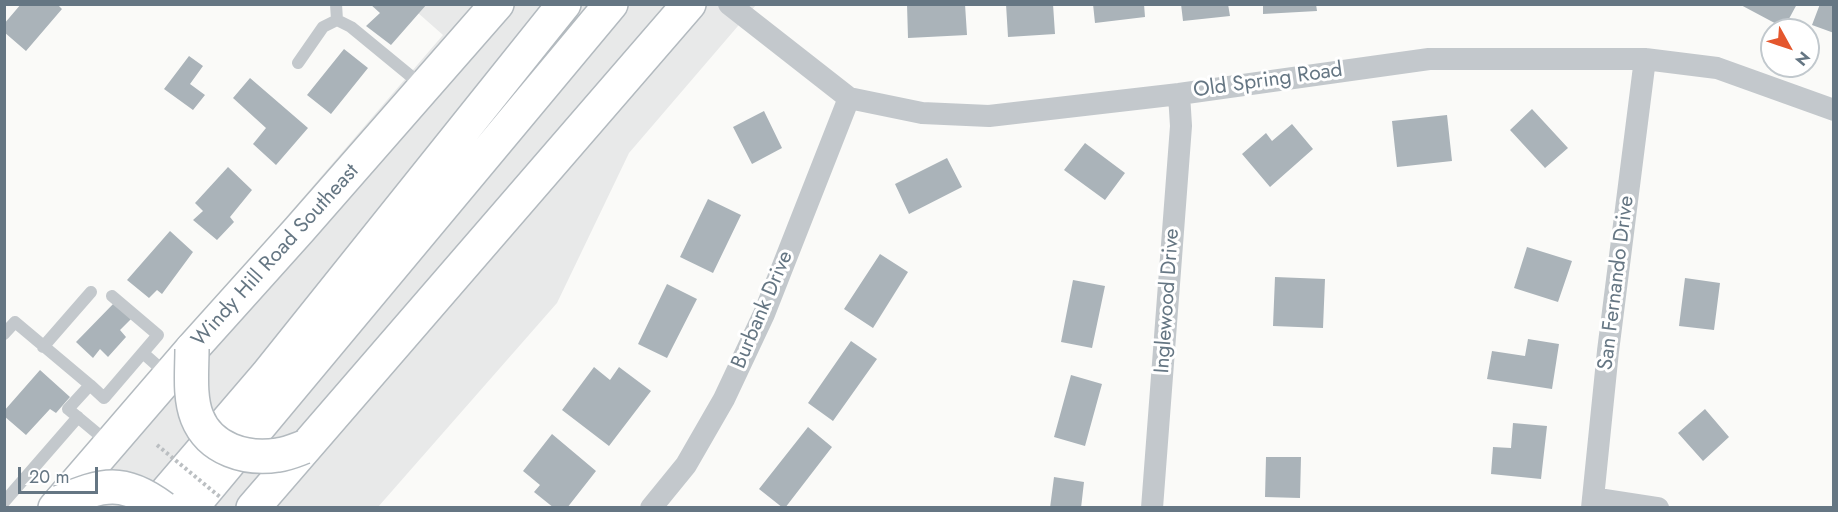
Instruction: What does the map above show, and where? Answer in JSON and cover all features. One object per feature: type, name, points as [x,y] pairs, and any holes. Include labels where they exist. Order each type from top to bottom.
[{"type":"street","name":"Windy Hill Road Southeast","points":[[57,505],[497,4]]},
{"type":"street","points":[[153,507],[267,375],[564,4]]},
{"type":"street","points":[[206,502],[611,4]]},
{"type":"street","points":[[253,507],[689,4]]},
{"type":"street","name":"Old Spring Road","points":[[729,4],[849,98],[922,112],[988,116],[1179,94],[1429,59],[1645,59],[1717,68],[1833,110]]},
{"type":"street","name":"San Fernando Drive","points":[[1592,503],[1608,351],[1645,59]]},
{"type":"street","name":"Inglewood Drive","points":[[1152,507],[1181,126],[1179,94]]},
{"type":"street","name":"Burbank Drive","points":[[651,507],[686,465],[724,399],[764,314],[849,98]]},
{"type":"street","points":[[192,349],[192,384],[197,418],[216,442],[239,454],[251,455],[279,456],[304,447]]},
{"type":"street","points":[[57,505],[82,492],[122,486],[138,492],[163,507]]},
{"type":"street","points":[[1592,503],[1658,507]]},
{"type":"lane","points":[[336,4],[337,20]]},
{"type":"lane","points":[[298,63],[323,27],[337,20]]},
{"type":"lane","points":[[337,20],[351,27],[425,88]]},
{"type":"lane","points":[[43,347],[91,292]]},
{"type":"lane","points":[[4,334],[15,322],[104,398],[158,335],[112,296]]},
{"type":"lane","points":[[143,353],[169,376]]},
{"type":"lane","points":[[90,386],[69,409],[111,445]]},
{"type":"lane","points":[[4,502],[78,417]]},
{"type":"path","points":[[157,445],[206,502]]},
{"type":"shaded area","points":[[409,5],[756,5],[629,153],[557,303],[378,507],[36,508],[443,35]]},
{"type":"building","points":[[21,4],[57,4],[62,9],[26,51],[4,32],[4,24]]},
{"type":"building","points":[[370,4],[427,4],[391,45],[366,26],[380,13]]},
{"type":"building","points":[[907,4],[965,4],[967,35],[908,38]]},
{"type":"building","points":[[1006,4],[1053,4],[1055,34],[1008,37]]},
{"type":"building","points":[[1093,4],[1144,4],[1145,17],[1095,23]]},
{"type":"building","points":[[1181,4],[1228,4],[1230,16],[1183,21]]},
{"type":"building","points":[[1263,4],[1316,4],[1317,11],[1263,14]]},
{"type":"building","points":[[1739,4],[1797,4],[1789,18],[1765,18]]},
{"type":"building","points":[[1820,4],[1834,4],[1834,33],[1820,28],[1820,18],[1815,18]]},
{"type":"building","points":[[344,49],[368,68],[331,114],[307,95]]},
{"type":"building","points":[[189,56],[203,66],[190,84],[205,95],[193,110],[164,89]]},
{"type":"building","points":[[250,78],[308,128],[276,165],[253,144],[266,128],[233,98]]},
{"type":"building","points":[[1532,109],[1568,148],[1545,168],[1510,130]]},
{"type":"building","points":[[764,111],[782,148],[752,164],[733,127]]},
{"type":"building","points":[[1447,115],[1452,161],[1397,167],[1392,121]]},
{"type":"building","points":[[1292,124],[1313,149],[1270,187],[1242,154],[1266,133],[1272,141]]},
{"type":"building","points":[[1085,143],[1125,173],[1105,200],[1064,170]]},
{"type":"building","points":[[947,158],[962,187],[909,214],[895,184]]},
{"type":"building","points":[[228,167],[252,190],[230,217],[234,222],[217,240],[193,220],[203,211],[195,203]]},
{"type":"building","points":[[708,199],[741,215],[713,273],[680,257]]},
{"type":"building","points":[[170,231],[193,252],[162,294],[157,290],[149,298],[127,280]]},
{"type":"building","points":[[1527,247],[1572,261],[1558,302],[1514,288]]},
{"type":"building","points":[[880,254],[908,272],[873,328],[844,309]]},
{"type":"building","points":[[1275,277],[1325,279],[1323,328],[1273,326]]},
{"type":"building","points":[[1685,278],[1720,283],[1714,330],[1679,326]]},
{"type":"building","points":[[1073,280],[1105,286],[1092,348],[1061,342]]},
{"type":"building","points":[[667,284],[697,299],[667,358],[638,344]]},
{"type":"building","points":[[115,302],[132,318],[120,330],[126,337],[108,357],[100,349],[93,358],[76,342]]},
{"type":"building","points":[[1528,339],[1559,344],[1552,389],[1487,379],[1492,351],[1525,356]]},
{"type":"building","points":[[851,341],[877,359],[833,421],[808,403]]},
{"type":"building","points":[[594,367],[610,380],[619,367],[651,391],[609,446],[562,410]]},
{"type":"building","points":[[40,370],[70,397],[56,413],[50,409],[26,435],[4,416],[4,411]]},
{"type":"building","points":[[1071,375],[1102,384],[1085,446],[1054,437]]},
{"type":"building","points":[[1705,409],[1729,437],[1703,461],[1678,433]]},
{"type":"building","points":[[1513,423],[1547,426],[1541,479],[1491,474],[1493,447],[1511,448]]},
{"type":"building","points":[[808,427],[832,447],[783,508],[759,489]]},
{"type":"building","points":[[552,434],[596,471],[567,508],[554,508],[534,492],[540,485],[523,471]]},
{"type":"building","points":[[1266,457],[1301,457],[1300,498],[1265,497]]},
{"type":"building","points":[[1054,477],[1084,482],[1081,508],[1050,508]]}]
